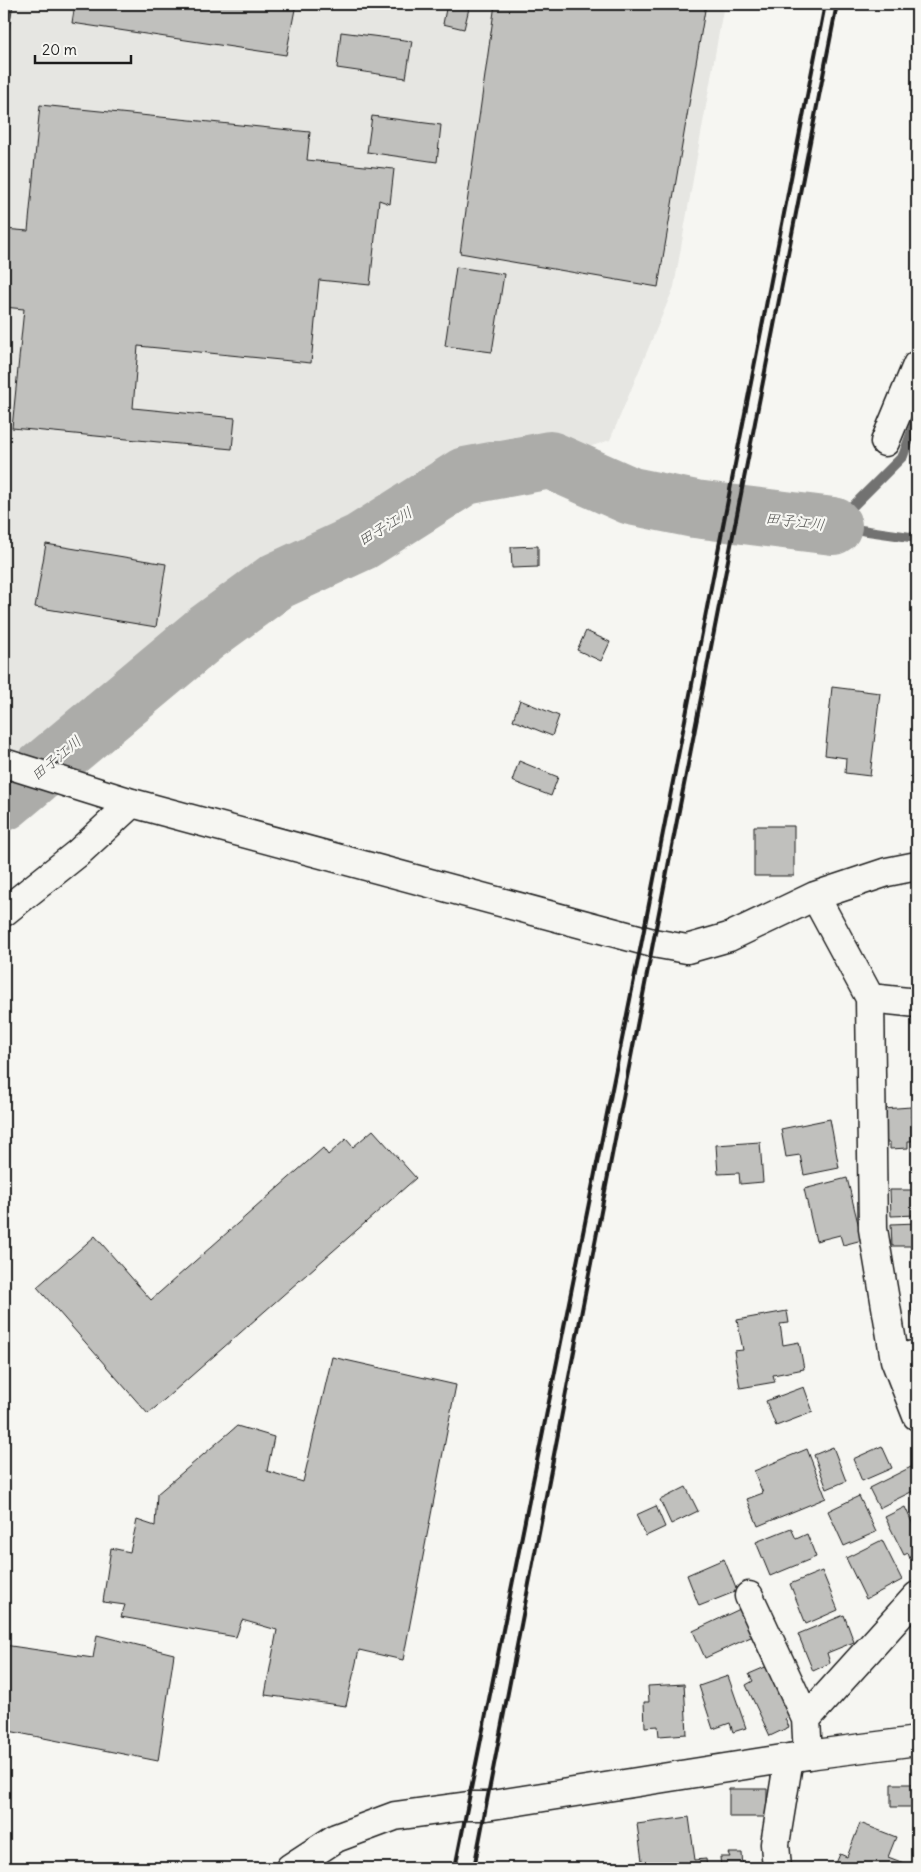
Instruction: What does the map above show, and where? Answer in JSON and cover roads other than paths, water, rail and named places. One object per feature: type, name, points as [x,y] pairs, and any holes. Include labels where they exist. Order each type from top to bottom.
[{"type":"street","points":[[886,442],[917,365]]},
{"type":"street","points":[[4,763],[132,803],[653,943],[687,949],[729,937],[815,896],[887,872],[917,866]]},
{"type":"street","points":[[4,912],[78,853],[132,803]]},
{"type":"street","points":[[815,896],[870,998],[873,1229],[906,1357],[917,1416]]},
{"type":"street","points":[[870,998],[917,1003]]},
{"type":"street","points":[[749,1596],[806,1719]]},
{"type":"street","points":[[776,1868],[775,1844],[806,1719],[917,1596]]},
{"type":"street","points":[[290,1868],[336,1838],[395,1816],[468,1806],[486,1806],[798,1757],[917,1741]]},
{"type":"waterway","points":[[833,526],[903,456],[917,417]]},
{"type":"waterway","name":"田子江川","points":[[4,802],[206,633],[277,581],[361,542],[465,476],[550,460],[631,496],[695,509],[833,526]]},
{"type":"waterway","points":[[833,526],[917,538]]},
{"type":"railway","points":[[455,1868],[642,940],[825,4]]},
{"type":"railway","points":[[474,1868],[837,4]]}]
